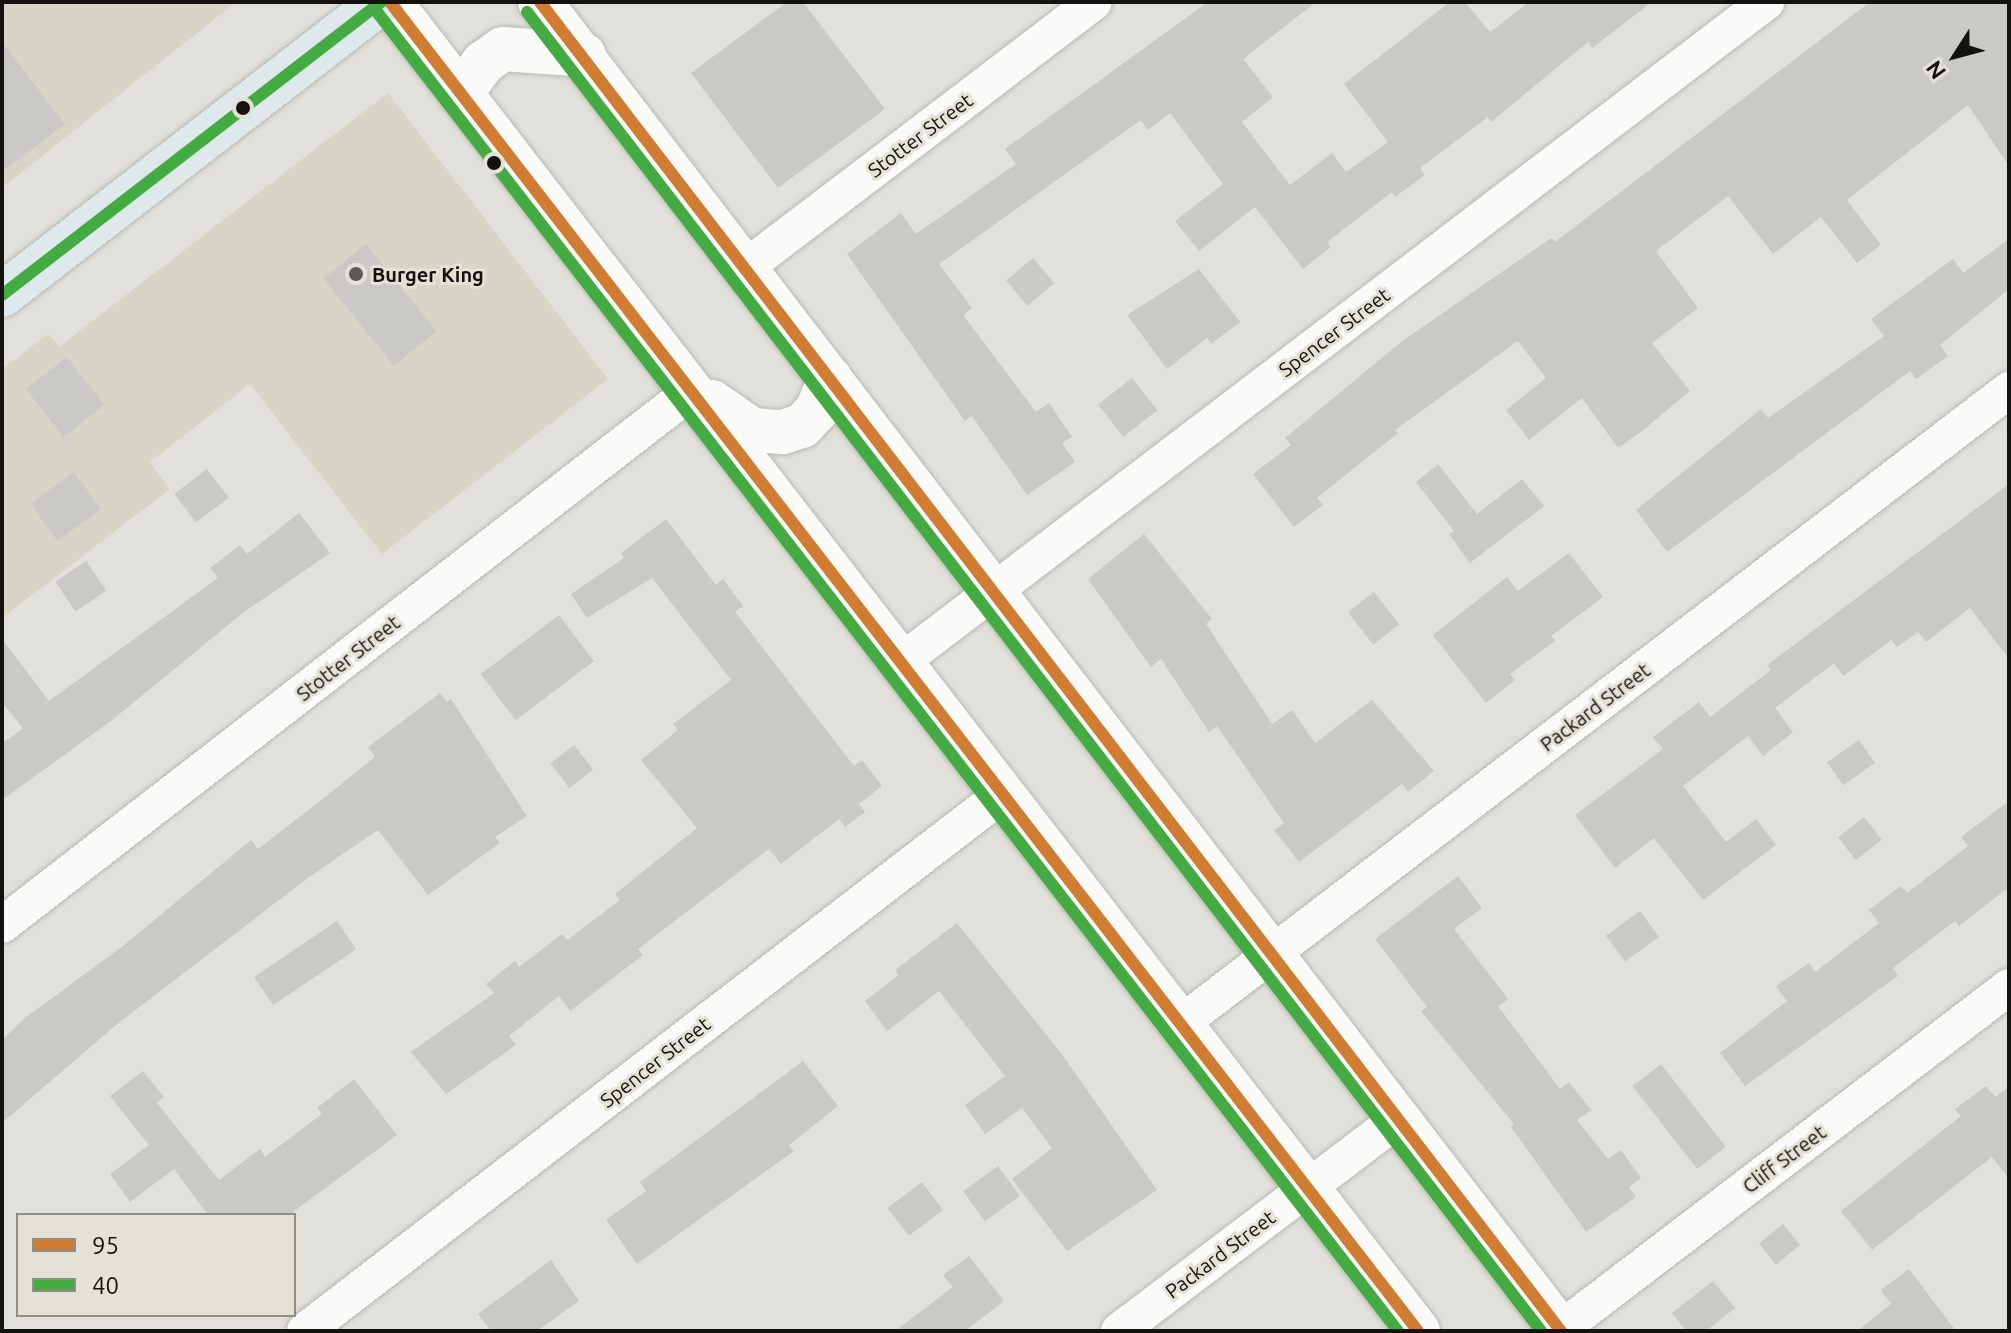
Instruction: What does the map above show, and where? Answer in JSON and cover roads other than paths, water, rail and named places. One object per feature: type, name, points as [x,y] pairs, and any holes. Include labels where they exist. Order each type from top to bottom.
[{"type":"main road","points":[[2,295],[381,2]]},
{"type":"main road","points":[[390,2],[1418,1331]]},
{"type":"main road","points":[[540,2],[584,55],[992,594],[1560,1331]]},
{"type":"main road","points":[[462,92],[483,63],[503,49],[584,55]]},
{"type":"main road","points":[[693,390],[752,430],[783,432],[802,426],[817,410],[830,379]]},
{"type":"street","name":"Stotter Street","points":[[746,267],[1094,2]]},
{"type":"street","name":"Spencer Street","points":[[902,661],[1766,2]]},
{"type":"street","name":"Stotter Street","points":[[2,925],[693,390]]},
{"type":"street","name":"Packard Street","points":[[1180,1024],[2009,390]]},
{"type":"street","name":"Spencer Street","points":[[305,1331],[1004,793]]},
{"type":"street","name":"Cliff Street","points":[[1560,1331],[2009,987]]},
{"type":"street","name":"Packard Street","points":[[1119,1331],[1398,1119]]},
{"type":"place","name":"Burger King","points":[[356,274]]}]
